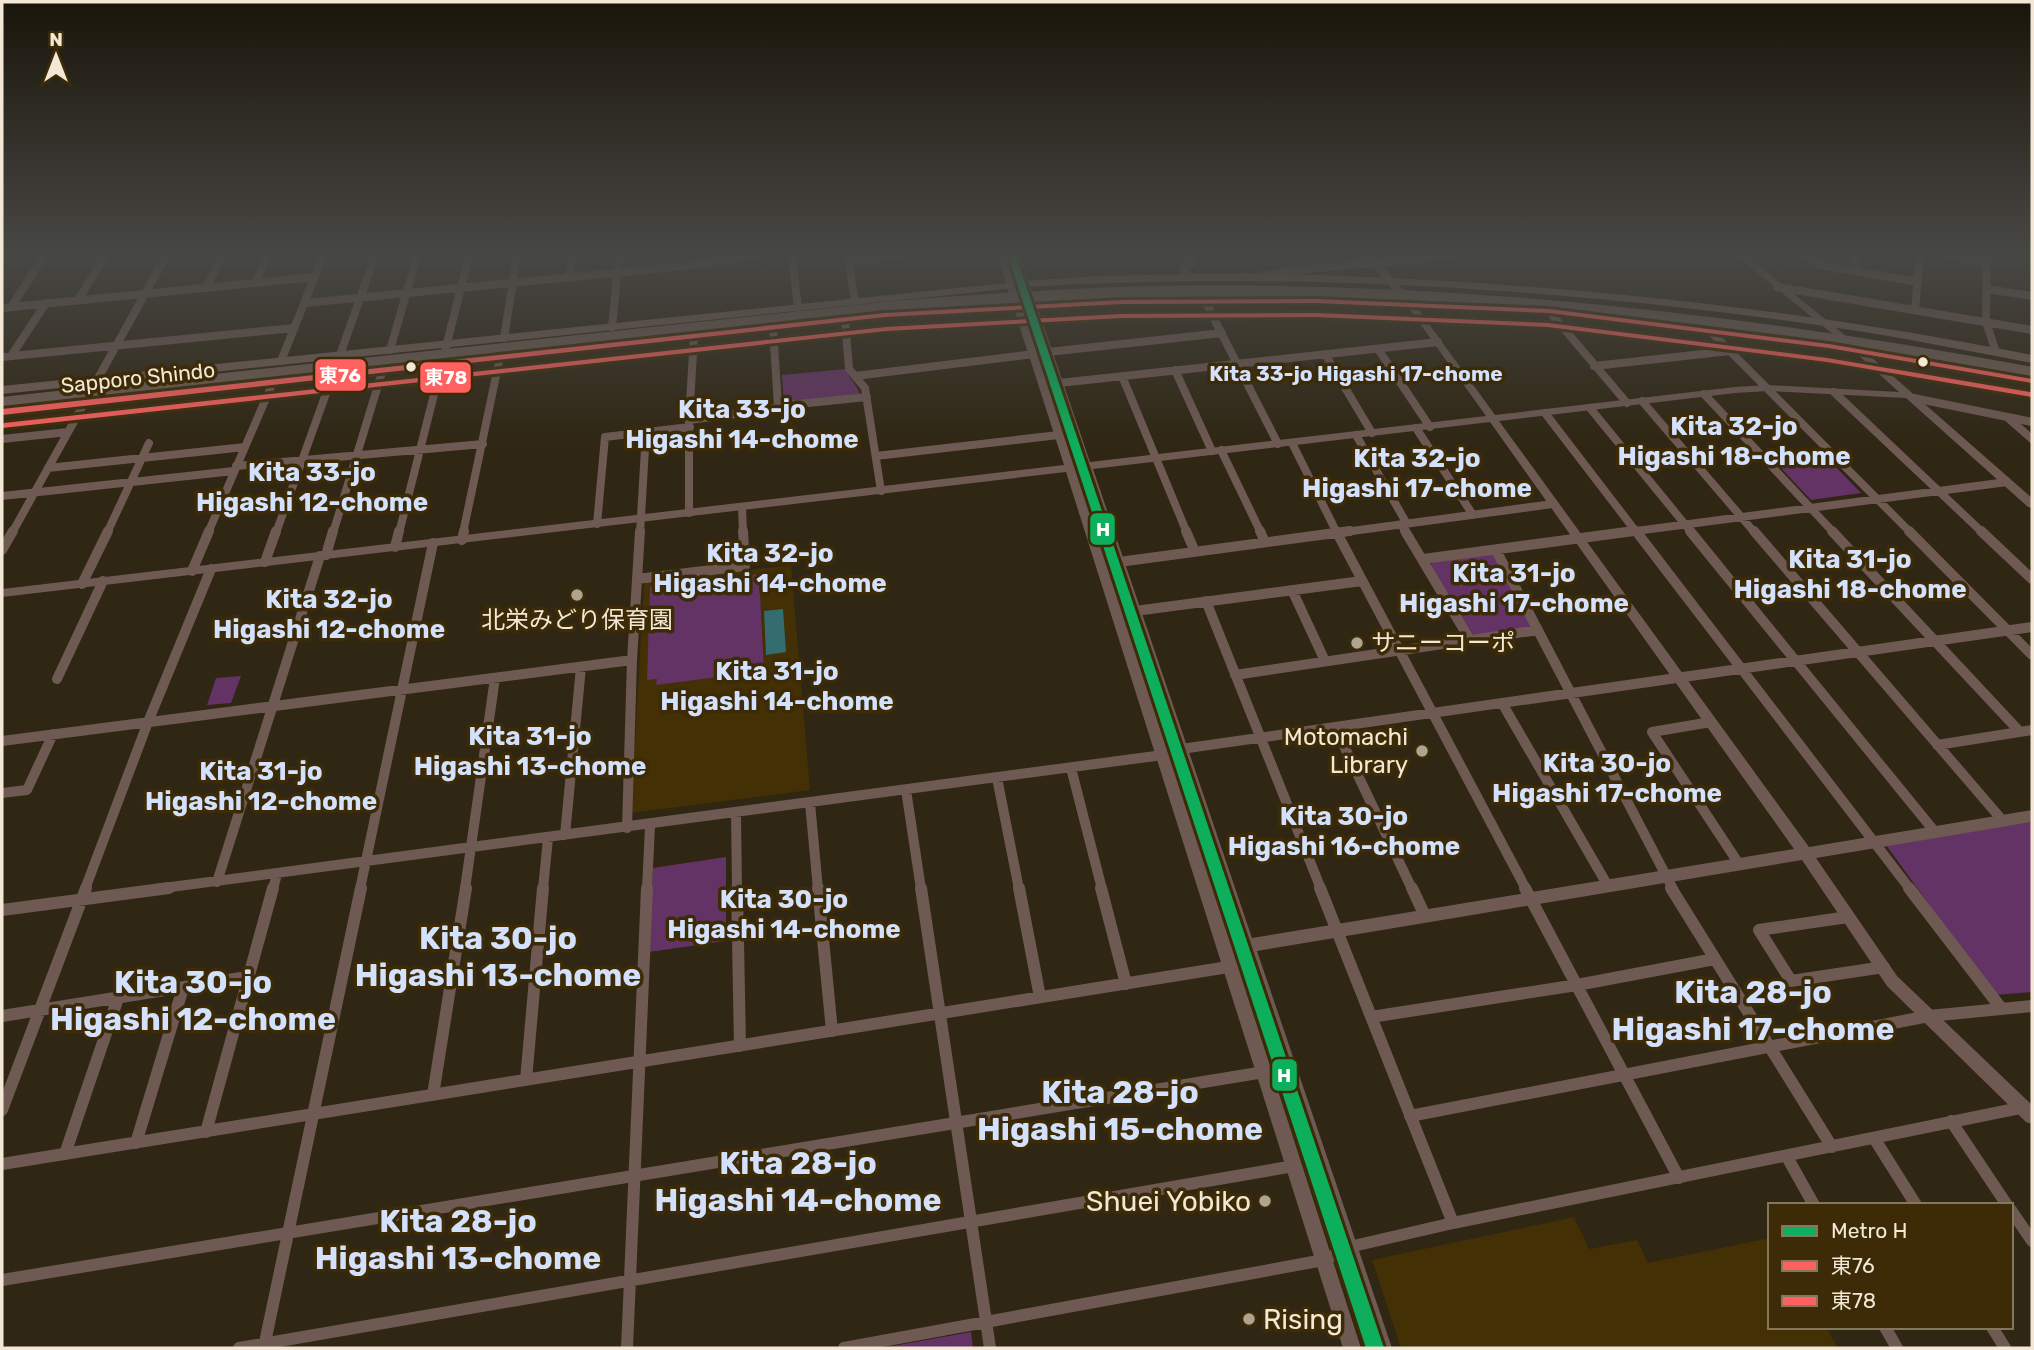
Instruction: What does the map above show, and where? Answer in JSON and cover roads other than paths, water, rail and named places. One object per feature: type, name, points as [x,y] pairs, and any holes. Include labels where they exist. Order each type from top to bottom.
[{"type":"highway","name":"Sapporo Shindo","points":[[2,390],[690,319]]},
{"type":"highway","points":[[2,396],[727,319]]},
{"type":"highway","points":[[2,404],[796,319]]},
{"type":"highway","name":"Sapporo Shindo","points":[[2,412],[857,319]]},
{"type":"highway","name":"Sapporo Shindo","points":[[1620,319],[1859,351],[2032,381]]},
{"type":"highway","points":[[1661,319],[1779,332],[2032,374]]},
{"type":"highway","points":[[1730,319],[1777,324],[2032,366]]},
{"type":"highway","name":"Sapporo Shindo","points":[[1798,319],[2032,359]]},
{"type":"street","points":[[11,356],[35,319]]},
{"type":"street","points":[[2,550],[131,319]]},
{"type":"street","points":[[281,361],[298,319]]},
{"type":"street","points":[[340,355],[353,319]]},
{"type":"street","points":[[390,350],[399,319]]},
{"type":"street","points":[[395,547],[454,319]]},
{"type":"street","points":[[504,338],[507,319]]},
{"type":"street","points":[[612,327],[613,319]]},
{"type":"street","points":[[1022,319],[1352,1348]]},
{"type":"street","points":[[1037,319],[1383,1348]]},
{"type":"street","points":[[1215,319],[1278,444]]},
{"type":"street","points":[[1421,319],[1805,853],[1892,981],[2029,1111]]},
{"type":"street","points":[[1556,319],[1627,403]]},
{"type":"street","points":[[1817,319],[1859,351],[2032,504]]},
{"type":"street","points":[[1968,319],[2032,330]]},
{"type":"street","points":[[1986,319],[1996,352]]},
{"type":"street","points":[[845,320],[849,369],[865,388],[881,491]]},
{"type":"street","points":[[2,357],[294,328]]},
{"type":"street","points":[[773,328],[778,406]]},
{"type":"street","points":[[1708,329],[2032,655]]},
{"type":"street","points":[[1048,352],[1222,333]]},
{"type":"street","points":[[689,513],[694,336]]},
{"type":"street","points":[[1059,383],[1437,342]]},
{"type":"street","points":[[1378,349],[1430,427]]},
{"type":"street","points":[[1594,366],[1730,351]]},
{"type":"street","points":[[855,376],[1034,354]]},
{"type":"street","points":[[1325,354],[1372,433]]},
{"type":"street","points":[[462,540],[500,357]]},
{"type":"street","points":[[217,882],[357,457],[383,369]]},
{"type":"street","points":[[1175,370],[1265,542]]},
{"type":"street","points":[[265,562],[333,374]]},
{"type":"street","points":[[1122,376],[1195,552]]},
{"type":"street","points":[[192,570],[273,382]]},
{"type":"street","points":[[2,593],[1768,388],[1912,397],[2032,422]]},
{"type":"street","points":[[1834,392],[2032,579]]},
{"type":"street","points":[[1704,394],[2020,732]]},
{"type":"street","points":[[597,524],[605,437],[646,432],[778,406],[867,397]]},
{"type":"street","points":[[1642,401],[2003,821]]},
{"type":"street","points":[[1590,408],[1935,832]]},
{"type":"street","points":[[1545,413],[2001,1008]]},
{"type":"street","points":[[2005,416],[2032,439]]},
{"type":"street","points":[[1416,428],[1474,515]]},
{"type":"street","points":[[2,439],[68,432]]},
{"type":"street","points":[[627,828],[632,660],[646,432]]},
{"type":"street","points":[[876,456],[1076,433]]},
{"type":"street","points":[[1356,435],[1470,640]]},
{"type":"street","points":[[82,584],[149,443]]},
{"type":"street","points":[[1292,443],[1362,581],[1679,1178]]},
{"type":"street","points":[[2,496],[132,483],[302,460],[482,444]]},
{"type":"street","points":[[48,468],[245,447]]},
{"type":"street","points":[[1423,559],[2007,482]]},
{"type":"street","points":[[1119,562],[1553,504]]},
{"type":"street","points":[[637,579],[745,566],[742,507]]},
{"type":"street","points":[[264,1346],[433,543]]},
{"type":"street","points":[[1496,550],[1665,876],[1832,1147]]},
{"type":"street","points":[[2,1110],[148,722],[211,569]]},
{"type":"street","points":[[57,679],[103,581]]},
{"type":"street","points":[[1135,611],[1362,581]]},
{"type":"street","points":[[1292,590],[1325,662]]},
{"type":"street","points":[[1206,601],[1453,1223]]},
{"type":"street","points":[[1181,749],[2032,627]]},
{"type":"street","points":[[1235,675],[1538,630]]},
{"type":"street","points":[[2,741],[632,660]]},
{"type":"street","points":[[565,835],[581,667]]},
{"type":"street","points":[[433,1095],[472,848],[495,678]]},
{"type":"street","points":[[1502,703],[1608,886]]},
{"type":"street","points":[[1711,722],[1652,732],[1739,864]]},
{"type":"street","points":[[1335,727],[1424,916]]},
{"type":"street","points":[[1937,744],[2032,730]]},
{"type":"street","points":[[2,793],[27,790],[53,734]]},
{"type":"street","points":[[2,910],[1163,755]]},
{"type":"street","points":[[1072,768],[1126,984]]},
{"type":"street","points":[[997,778],[1040,997]]},
{"type":"street","points":[[906,790],[990,1348]]},
{"type":"street","points":[[810,803],[832,1031]]},
{"type":"street","points":[[736,813],[740,1046]]},
{"type":"street","points":[[1225,949],[2032,816]]},
{"type":"street","points":[[627,1348],[650,825]]},
{"type":"street","points":[[526,1080],[548,838]]},
{"type":"street","points":[[206,1132],[277,874]]},
{"type":"street","points":[[1848,916],[1759,930],[1791,981],[1884,967]]},
{"type":"street","points":[[1371,1017],[1577,985],[1715,959]]},
{"type":"street","points":[[2,1164],[1253,963]]},
{"type":"street","points":[[2,1016],[247,978]]},
{"type":"street","points":[[135,1143],[184,988]]},
{"type":"street","points":[[65,1154],[118,998]]},
{"type":"street","points":[[1410,1116],[1929,1016],[2032,1006]]},
{"type":"street","points":[[2,1280],[1264,1072]]},
{"type":"street","points":[[844,1348],[1324,1261],[1349,1247],[1453,1223],[1787,1157],[1951,1121],[2029,1111]]},
{"type":"street","points":[[1951,1121],[2006,1203]]},
{"type":"street","points":[[1874,1138],[1915,1203]]},
{"type":"street","points":[[1787,1157],[1813,1203]]},
{"type":"street","points":[[239,1348],[264,1346],[1294,1166]]},
{"type":"street","points":[[2026,1221],[2032,1241]]},
{"type":"street","points":[[1886,1329],[1898,1348]]},
{"type":"street","points":[[1993,1329],[2005,1348]]},
{"type":"water","points":[[783,609],[786,652],[766,655],[764,611]]},
{"type":"metro line","name":"H","points":[[1033,319],[1375,1348]]},
{"type":"place","name":"北栄みどり保育園","points":[[577,595]]},
{"type":"place","name":"サニーコーポ","points":[[1357,643]]},
{"type":"place","name":"Motomachi Library","points":[[1422,751]]},
{"type":"place","name":"Shuei Yobiko","points":[[1265,1201]]},
{"type":"place","name":"Rising","points":[[1249,1319]]},
{"type":"district","name":"Kita 33-jo Higashi 17-chome","points":[[1356,374]]},
{"type":"district","name":"Kita 33-jo Higashi 14-chome","points":[[742,424]]},
{"type":"district","name":"Kita 32-jo Higashi 18-chome","points":[[1734,441]]},
{"type":"district","name":"Kita 32-jo Higashi 17-chome","points":[[1417,473]]},
{"type":"district","name":"Kita 33-jo Higashi 12-chome","points":[[312,487]]},
{"type":"district","name":"Kita 32-jo Higashi 14-chome","points":[[770,568]]},
{"type":"district","name":"Kita 31-jo Higashi 18-chome","points":[[1850,574]]},
{"type":"district","name":"Kita 31-jo Higashi 17-chome","points":[[1514,588]]},
{"type":"district","name":"Kita 32-jo Higashi 12-chome","points":[[329,614]]},
{"type":"district","name":"Kita 31-jo Higashi 14-chome","points":[[777,686]]},
{"type":"district","name":"Kita 31-jo Higashi 13-chome","points":[[530,751]]},
{"type":"district","name":"Kita 30-jo Higashi 17-chome","points":[[1607,778]]},
{"type":"district","name":"Kita 31-jo Higashi 12-chome","points":[[261,786]]},
{"type":"district","name":"Kita 30-jo Higashi 16-chome","points":[[1344,831]]},
{"type":"district","name":"Kita 30-jo Higashi 14-chome","points":[[784,914]]},
{"type":"district","name":"Kita 30-jo Higashi 13-chome","points":[[498,956]]},
{"type":"district","name":"Kita 30-jo Higashi 12-chome","points":[[193,1000]]},
{"type":"district","name":"Kita 28-jo Higashi 17-chome","points":[[1753,1010]]},
{"type":"district","name":"Kita 28-jo Higashi 15-chome","points":[[1120,1110]]},
{"type":"district","name":"Kita 28-jo Higashi 14-chome","points":[[798,1182]]},
{"type":"district","name":"Kita 28-jo Higashi 13-chome","points":[[458,1240]]}]
